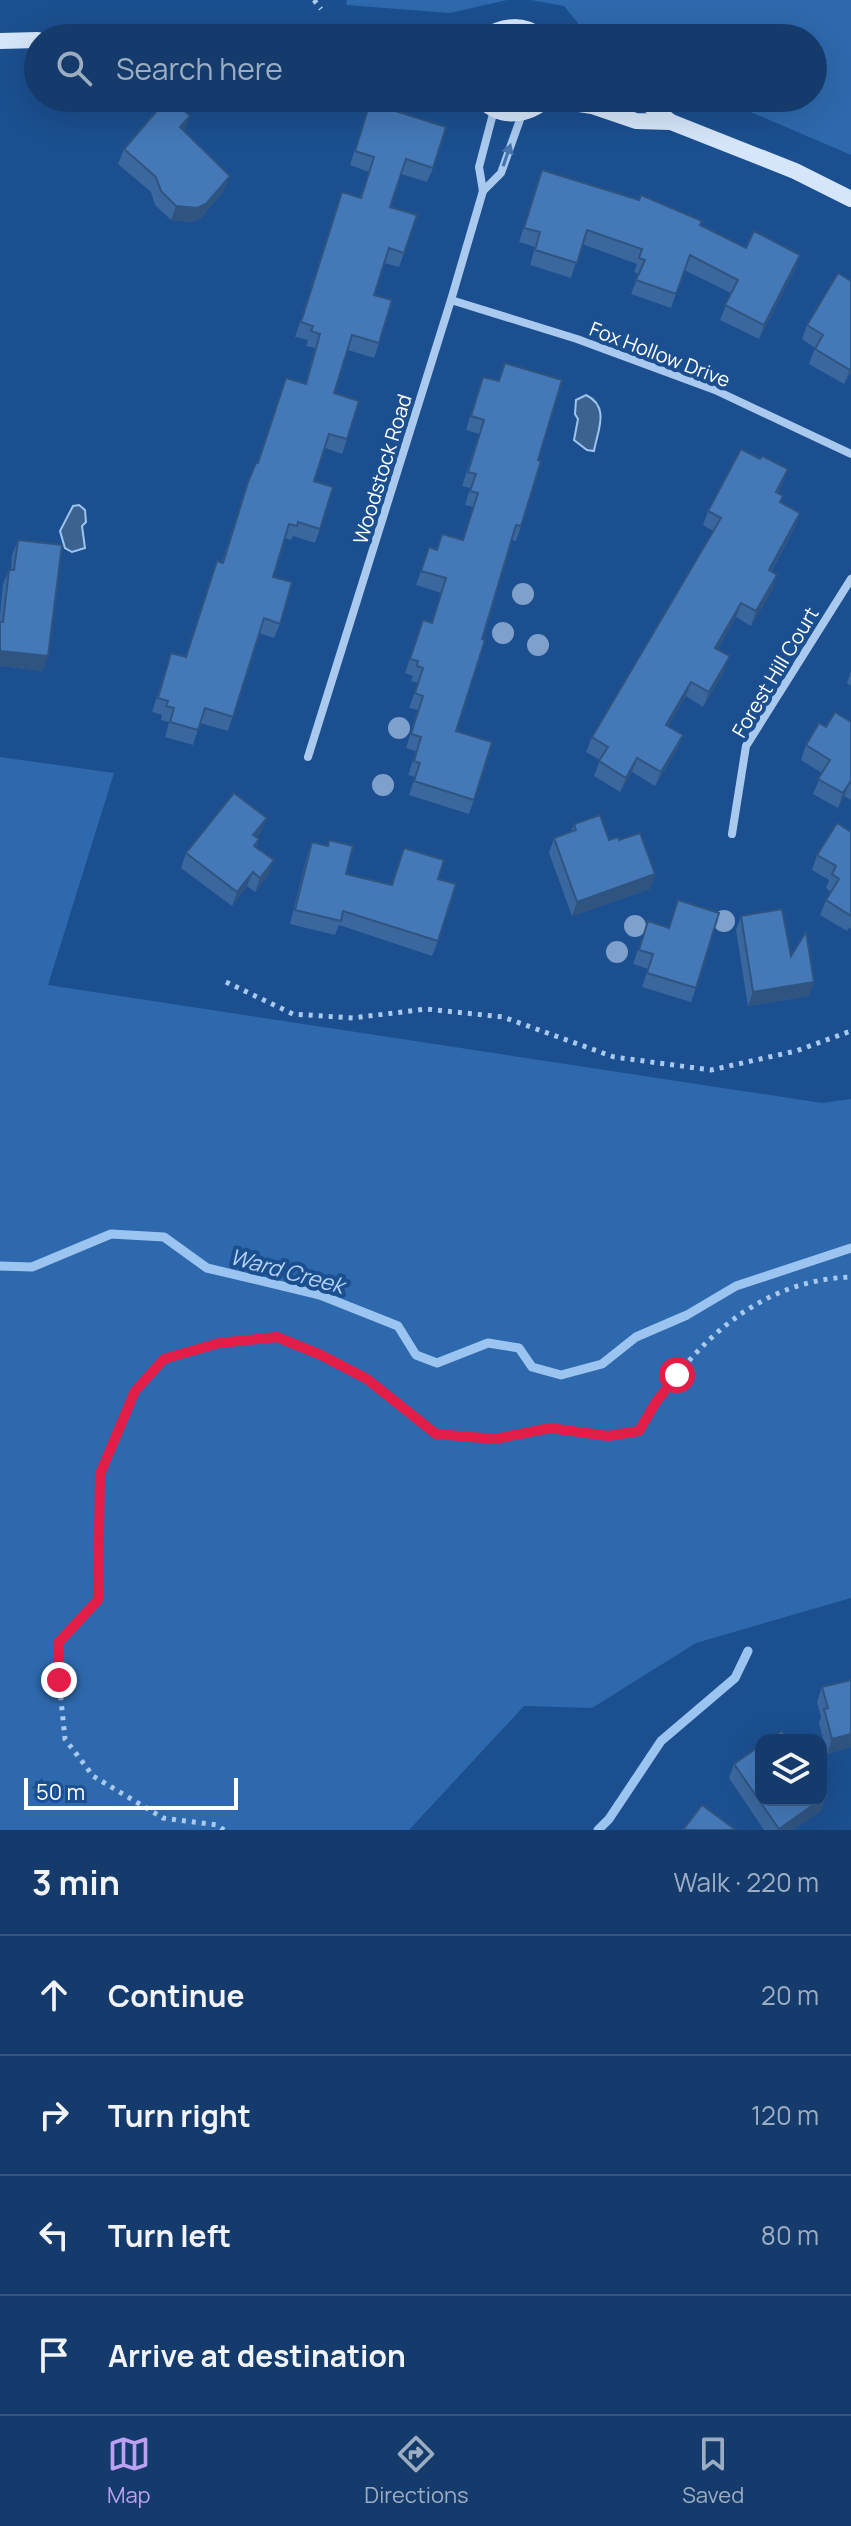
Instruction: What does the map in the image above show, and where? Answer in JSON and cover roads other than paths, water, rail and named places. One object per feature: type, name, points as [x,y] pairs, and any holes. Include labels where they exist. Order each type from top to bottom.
[{"type":"main road","points":[[0,41],[24,40]]},
{"type":"main road","points":[[501,112],[528,112]]},
{"type":"main road","points":[[610,112],[636,121],[671,122]]},
{"type":"main road","points":[[658,112],[671,122],[795,171],[851,199]]},
{"type":"street","name":"Woodstock Road","points":[[308,757],[483,191],[479,167],[493,112]]},
{"type":"street","name":"Woodstock Road","points":[[483,191],[501,173],[522,114]]},
{"type":"street","name":"Fox Hollow Drive","points":[[451,300],[577,339],[715,390],[851,454]]},
{"type":"street","name":"Forest Hill Court","points":[[732,834],[746,746],[851,579]]},
{"type":"waterway","name":"Ward Creek","points":[[0,1266],[32,1267],[111,1234],[164,1237],[207,1268],[320,1295],[398,1326],[416,1355],[437,1363],[488,1343],[519,1348],[532,1367],[561,1375],[602,1364],[636,1337],[687,1315],[736,1286],[851,1248]]},
{"type":"waterway","points":[[598,1830],[609,1819],[661,1741],[735,1678],[748,1651]]}]
